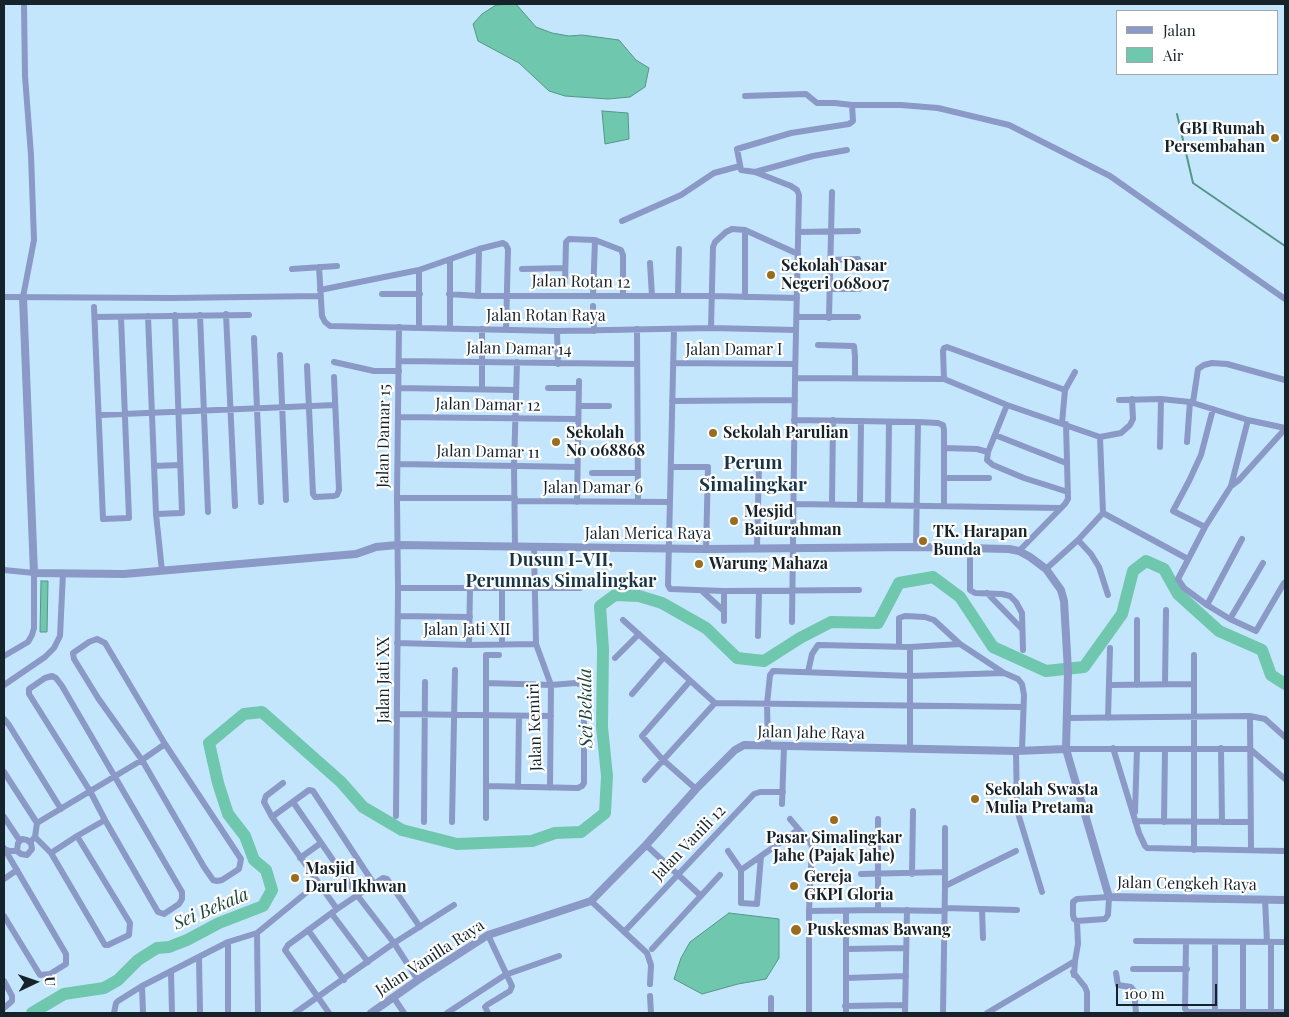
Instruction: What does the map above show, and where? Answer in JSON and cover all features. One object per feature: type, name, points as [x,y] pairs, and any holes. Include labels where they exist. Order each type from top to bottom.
[{"type":"street","points":[[4,656],[28,642],[34,628],[34,573],[23,297],[34,240],[31,156],[25,76],[24,4]]},
{"type":"street","points":[[745,96],[806,94],[817,104],[901,105],[938,108],[1009,125],[1110,176],[1285,299]]},
{"type":"street","points":[[792,622],[795,364],[800,203],[797,190],[790,186],[755,172],[741,170],[737,149],[791,134],[849,124],[853,121],[852,105]]},
{"type":"street","points":[[755,172],[813,156],[847,150]]},
{"type":"street","points":[[622,221],[681,194],[714,173],[740,166]]},
{"type":"street","points":[[829,318],[832,192]]},
{"type":"street","points":[[711,328],[713,247],[715,242],[726,232],[732,229],[746,230],[798,254]]},
{"type":"street","points":[[745,298],[746,230]]},
{"type":"street","points":[[798,232],[858,231]]},
{"type":"street","points":[[565,283],[566,242],[569,239],[595,240],[621,250],[624,256],[623,296]]},
{"type":"street","points":[[593,296],[595,240]]},
{"type":"street","points":[[4,297],[172,298],[320,293],[419,270],[503,244],[508,249],[506,330]]},
{"type":"street","points":[[478,296],[479,250]]},
{"type":"street","points":[[678,296],[679,250]]},
{"type":"street","points":[[831,260],[858,259]]},
{"type":"street","points":[[450,260],[450,328]]},
{"type":"street","points":[[650,262],[652,296]]},
{"type":"street","points":[[292,269],[337,266]]},
{"type":"street","points":[[319,267],[320,293]]},
{"type":"street","points":[[522,269],[565,268]]},
{"type":"street","points":[[419,270],[419,328]]},
{"type":"street","points":[[830,289],[860,289]]},
{"type":"street","name":"Jalan Rotan Raya","points":[[320,293],[322,316],[330,326],[557,331],[711,328],[796,330]]},
{"type":"street","points":[[382,294],[420,294]]},
{"type":"street","name":"Jalan Rotan 12","points":[[450,294],[478,296],[797,298]]},
{"type":"street","points":[[593,306],[594,331]]},
{"type":"street","points":[[94,307],[103,519],[129,518],[121,317]]},
{"type":"street","points":[[226,314],[235,506]]},
{"type":"street","points":[[156,514],[182,513],[175,315]]},
{"type":"street","points":[[200,315],[208,512]]},
{"type":"street","points":[[95,317],[249,315]]},
{"type":"street","points":[[148,316],[156,514],[162,571]]},
{"type":"street","points":[[797,317],[858,317]]},
{"type":"street","name":"Jalan Damar 15","points":[[398,544],[399,327]]},
{"type":"street","points":[[482,329],[482,389]]},
{"type":"street","points":[[637,329],[638,502]]},
{"type":"street","points":[[674,329],[668,585],[670,589],[702,591],[860,590]]},
{"type":"street","points":[[557,331],[558,364]]},
{"type":"street","points":[[254,338],[261,502]]},
{"type":"street","points":[[818,345],[854,346],[856,356],[855,378]]},
{"type":"street","points":[[944,379],[943,351],[947,347],[1065,390]]},
{"type":"street","points":[[280,355],[286,500]]},
{"type":"street","name":"Jalan Damar 14","points":[[399,361],[638,364]]},
{"type":"street","points":[[334,362],[374,371],[399,371]]},
{"type":"street","points":[[515,547],[514,466],[517,362]]},
{"type":"street","name":"Jalan Damar I","points":[[673,363],[795,364]]},
{"type":"street","points":[[1187,442],[1198,369],[1212,363],[1227,364],[1285,380]]},
{"type":"street","points":[[307,366],[313,494],[315,497],[320,498],[334,496],[339,490],[334,378]]},
{"type":"street","points":[[1019,551],[1065,504],[1068,492],[1064,424],[1065,390],[1075,372]]},
{"type":"street","points":[[795,378],[944,379],[1100,437],[1121,433],[1130,425],[1133,419],[1132,399]]},
{"type":"street","points":[[548,388],[579,385],[577,502]]},
{"type":"street","points":[[398,388],[516,390]]},
{"type":"street","points":[[1160,447],[1162,399]]},
{"type":"street","points":[[1119,400],[1162,399],[1192,402],[1248,420],[1285,428],[1239,480],[1230,486]]},
{"type":"street","points":[[672,401],[795,400]]},
{"type":"street","points":[[1007,404],[988,452],[988,460],[993,465],[1024,478],[1068,492]]},
{"type":"street","points":[[100,415],[335,405]]},
{"type":"street","points":[[579,406],[609,406]]},
{"type":"street","points":[[1205,528],[1174,511],[1201,455],[1214,409]]},
{"type":"street","name":"Jalan Damar 12","points":[[399,417],[577,419]]},
{"type":"street","points":[[794,420],[938,423],[944,430],[944,506]]},
{"type":"street","points":[[832,504],[833,420]]},
{"type":"street","points":[[1248,420],[1230,486],[1178,579],[1192,595],[1230,619],[1256,631],[1284,583]]},
{"type":"street","points":[[860,504],[861,421]]},
{"type":"street","points":[[888,505],[890,422]]},
{"type":"street","points":[[916,547],[918,422]]},
{"type":"street","points":[[995,435],[1066,463]]},
{"type":"street","points":[[1046,569],[1104,513],[1100,437]]},
{"type":"street","points":[[944,448],[977,449],[988,452]]},
{"type":"street","name":"Jalan Damar 11","points":[[398,464],[577,467]]},
{"type":"street","points":[[154,466],[180,466]]},
{"type":"street","points":[[757,547],[759,466]]},
{"type":"street","points":[[671,468],[708,467],[706,549]]},
{"type":"street","points":[[592,473],[637,473]]},
{"type":"street","points":[[944,478],[989,478]]},
{"type":"street","name":"Jalan Damar 6","points":[[397,498],[670,502]]},
{"type":"street","points":[[794,504],[1060,508]]},
{"type":"street","points":[[1104,513],[1188,559]]},
{"type":"street","points":[[1207,605],[1242,539]]},
{"type":"street","points":[[1078,540],[1091,554],[1108,595]]},
{"type":"street","name":"Jalan Merica Raya","points":[[34,573],[124,574],[162,571],[356,554],[376,547],[398,544],[706,549],[757,547],[1009,549],[1030,556],[1046,569],[1058,585],[1064,602],[1068,671]]},
{"type":"street","name":"Jalan Jati XX","points":[[396,816],[398,544]]},
{"type":"street","name":"Jalan Kemiri","points":[[534,547],[536,644],[551,684],[550,788]]},
{"type":"street","points":[[970,548],[970,590],[975,593],[1002,594],[1013,599],[1022,613],[1023,650]]},
{"type":"street","points":[[1230,619],[1263,563]]},
{"type":"street","points":[[4,570],[34,573]]},
{"type":"street","points":[[4,685],[45,657],[57,642],[60,636],[63,573]]},
{"type":"street","points":[[398,588],[580,588]]},
{"type":"street","points":[[469,646],[470,588]]},
{"type":"street","points":[[502,588],[502,645]]},
{"type":"street","points":[[702,591],[724,611]]},
{"type":"street","points":[[724,591],[724,621]]},
{"type":"street","points":[[758,636],[759,591]]},
{"type":"street","points":[[987,593],[1022,629]]},
{"type":"street","points":[[1165,684],[1166,610]]},
{"type":"street","points":[[398,616],[470,617]]},
{"type":"street","points":[[899,646],[898,619],[905,616],[925,617],[934,620],[960,644],[1004,673],[1018,679],[1022,684],[1024,695],[1019,750],[1017,810],[1042,892]]},
{"type":"street","points":[[622,620],[715,703],[1023,707]]},
{"type":"street","points":[[1137,620],[1137,685]]},
{"type":"street","points":[[615,658],[639,634]]},
{"type":"street","points":[[97,640],[105,643],[165,744],[241,859],[239,870],[222,880],[213,880],[142,760],[98,698],[74,660],[73,653],[89,642],[97,640]]},
{"type":"street","name":"Jalan Jati XII","points":[[397,643],[469,646],[536,644]]},
{"type":"street","points":[[808,672],[812,654],[818,645],[910,647],[960,644]]},
{"type":"street","points":[[910,647],[910,748]]},
{"type":"street","points":[[1108,718],[1110,648]]},
{"type":"street","points":[[486,818],[486,655],[499,655]]},
{"type":"street","points":[[1194,655],[1194,850]]},
{"type":"street","points":[[632,694],[664,657]]},
{"type":"street","points":[[452,822],[455,670]]},
{"type":"street","name":"Jalan Cengkeh Raya","points":[[1068,671],[1066,749],[1110,898],[1285,900]]},
{"type":"street","points":[[768,746],[767,704],[771,672],[911,676],[1004,673]]},
{"type":"street","points":[[52,676],[56,678],[115,776],[182,892],[179,904],[164,914],[158,912],[90,791],[29,694],[29,689],[45,678],[52,676]]},
{"type":"street","points":[[690,681],[642,736],[662,759],[696,789]]},
{"type":"street","points":[[424,822],[425,682]]},
{"type":"street","points":[[486,683],[576,683],[582,685],[584,691],[584,783],[582,786],[578,788],[486,786]]},
{"type":"street","points":[[1109,685],[1194,684]]},
{"type":"street","points":[[645,780],[662,759],[715,703]]},
{"type":"street","points":[[397,714],[551,716]]},
{"type":"street","points":[[518,787],[519,716]]},
{"type":"street","points":[[1066,718],[1250,716],[1265,719],[1285,736]]},
{"type":"street","points":[[1250,716],[1251,850]]},
{"type":"street","points":[[4,719],[60,809]]},
{"type":"street","points":[[36,823],[142,760],[165,744]]},
{"type":"street","name":"Jalan Jahe Raya","points":[[591,901],[646,845],[696,789],[735,750],[744,745],[1019,750],[1066,749]]},
{"type":"street","points":[[782,804],[784,746]]},
{"type":"street","points":[[1113,748],[1142,841],[1147,848],[1285,851]]},
{"type":"street","points":[[1135,819],[1137,748]]},
{"type":"street","points":[[1164,822],[1165,748]]},
{"type":"street","points":[[1221,748],[1222,822]]},
{"type":"street","points":[[1066,749],[1250,749],[1285,779]]},
{"type":"street","points":[[4,772],[36,823],[33,840],[32,849],[29,853],[21,854],[17,850],[16,845],[25,839],[33,840],[51,853],[105,945],[108,945],[128,934],[130,924],[77,836]]},
{"type":"street","points":[[283,783],[264,800],[272,816],[318,883],[368,962]]},
{"type":"street","points":[[272,816],[309,790],[313,791],[374,884]]},
{"type":"street","name":"Jalan Vanili 12","points":[[624,932],[754,794],[760,792],[782,792]]},
{"type":"street","points":[[293,802],[357,895],[394,943],[418,980]]},
{"type":"street","points":[[912,874],[913,811]]},
{"type":"street","points":[[4,817],[20,841]]},
{"type":"street","points":[[878,818],[878,910]]},
{"type":"street","points":[[790,819],[812,845],[809,912],[809,1013]]},
{"type":"street","points":[[1135,819],[1164,822],[1250,822]]},
{"type":"street","points":[[51,853],[106,820]]},
{"type":"street","points":[[943,1013],[946,886],[945,828]]},
{"type":"street","points":[[741,870],[798,830]]},
{"type":"street","points":[[300,858],[321,843]]},
{"type":"street","points":[[646,845],[701,896]]},
{"type":"street","points":[[4,849],[10,851],[17,850]]},
{"type":"street","points":[[4,849],[66,954],[66,964],[50,974],[40,975],[4,916]]},
{"type":"street","points":[[946,886],[1016,850]]},
{"type":"street","points":[[728,851],[741,870],[741,903],[757,904],[760,856]]},
{"type":"street","points":[[4,879],[17,870]]},
{"type":"street","points":[[861,874],[945,872]]},
{"type":"street","points":[[652,949],[720,875]]},
{"type":"street","points":[[329,1013],[285,950],[288,945],[380,879],[387,879],[420,928]]},
{"type":"street","points":[[114,1013],[118,1001],[142,986],[228,942],[257,933],[318,883]]},
{"type":"street","points":[[1074,975],[1078,944],[1077,921],[1073,915],[1074,900],[1110,898],[1108,916],[1105,920],[1077,921]]},
{"type":"street","points":[[1265,899],[1269,942],[1270,1011]]},
{"type":"street","points":[[591,901],[649,955],[651,965],[650,984]]},
{"type":"street","name":"Jalan Vanilla Raya","points":[[371,1013],[488,935],[591,901]]},
{"type":"street","points":[[295,1013],[394,943],[454,905]]},
{"type":"street","points":[[809,912],[982,908],[1017,910]]},
{"type":"street","points":[[982,908],[982,938]]},
{"type":"street","points":[[904,1013],[907,910]]},
{"type":"street","points":[[846,912],[845,1010],[904,1005]]},
{"type":"street","points":[[308,930],[344,980]]},
{"type":"street","points":[[257,933],[258,1013]]},
{"type":"street","points":[[488,935],[505,975],[512,986],[511,989],[486,1005],[488,1013]]},
{"type":"street","points":[[1136,941],[1285,942]]},
{"type":"street","points":[[228,942],[228,1013]]},
{"type":"street","points":[[1186,942],[1186,1010],[1190,1012],[1285,1012]]},
{"type":"street","points":[[1214,942],[1215,1012]]},
{"type":"street","points":[[1243,942],[1243,1012]]},
{"type":"street","points":[[847,949],[906,948]]},
{"type":"street","points":[[447,1013],[505,975],[559,956]]},
{"type":"street","points":[[200,957],[200,1013]]},
{"type":"street","points":[[987,1013],[1075,961]]},
{"type":"street","points":[[1067,965],[1085,987],[1087,992],[1087,1013]]},
{"type":"street","points":[[1132,969],[1186,969]]},
{"type":"street","points":[[171,971],[172,1013]]},
{"type":"street","points":[[1116,973],[1118,986],[1131,987],[1134,991],[1136,1013]]},
{"type":"street","points":[[846,978],[906,976]]},
{"type":"street","points":[[4,981],[12,996],[12,1001],[4,1008]]},
{"type":"street","points":[[142,986],[143,1013]]},
{"type":"street","points":[[650,996],[651,1013]]},
{"type":"street","points":[[394,998],[404,1013]]},
{"type":"street","points":[[771,998],[771,1013]]},
{"type":"water","points":[[516,4],[536,27],[552,33],[619,40],[636,60],[649,68],[645,87],[630,97],[608,99],[565,96],[549,91],[519,63],[478,41],[473,24],[482,14],[496,5]]},
{"type":"water","points":[[602,111],[628,113],[629,139],[605,144]]},
{"type":"water","points":[[41,581],[48,581],[47,632],[40,632]]},
{"type":"water","points":[[729,913],[779,919],[779,958],[766,979],[738,984],[702,994],[674,979],[681,958],[690,942]]},
{"type":"waterway","points":[[1177,114],[1193,183],[1285,246]]},
{"type":"waterway","name":"Sei Bekala","points":[[32,1013],[64,994],[104,988],[118,980],[138,960],[157,948],[169,947],[187,940],[219,923],[263,906],[272,890],[266,870],[254,860],[245,836],[228,814],[218,783],[209,743],[244,714],[262,712],[341,782],[363,807],[402,830],[457,844],[532,841],[555,833],[581,832],[605,813],[607,776],[602,727],[603,649],[600,606],[615,595],[639,596],[662,603],[706,628],[737,658],[764,661],[800,638],[831,622],[878,623],[899,583],[933,577],[960,597],[993,647],[1046,671],[1084,667],[1122,614],[1133,571],[1146,561],[1164,569],[1178,594],[1219,631],[1262,650],[1271,675],[1285,684]]},
{"type":"place","name":"GBI Rumah Persembahan","points":[[1275,138]]},
{"type":"place","name":"Sekolah Dasar Negeri 068007","points":[[771,275]]},
{"type":"place","name":"Sekolah Parulian","points":[[713,433]]},
{"type":"place","name":"Sekolah No 068868","points":[[556,442]]},
{"type":"place","name":"Mesjid Baiturahman","points":[[734,521]]},
{"type":"place","name":"TK. Harapan Bunda","points":[[923,541]]},
{"type":"place","name":"Warung Mahaza","points":[[699,564]]},
{"type":"place","name":"Sekolah Swasta Mulia Pretama","points":[[975,799]]},
{"type":"place","name":"Pasar Simalingkar Jahe (Pajak Jahe)","points":[[834,820]]},
{"type":"place","name":"Masjid Darul Ikhwan","points":[[295,878]]},
{"type":"place","name":"Gereja GKPI Gloria","points":[[794,886]]},
{"type":"place","name":"Puskesmas Bawang","points":[[796,930]]},
{"type":"district","name":"Perum Simalingkar","points":[[753,474]]},
{"type":"district","name":"Dusun I-VII, Perumnas Simalingkar","points":[[561,570]]}]
